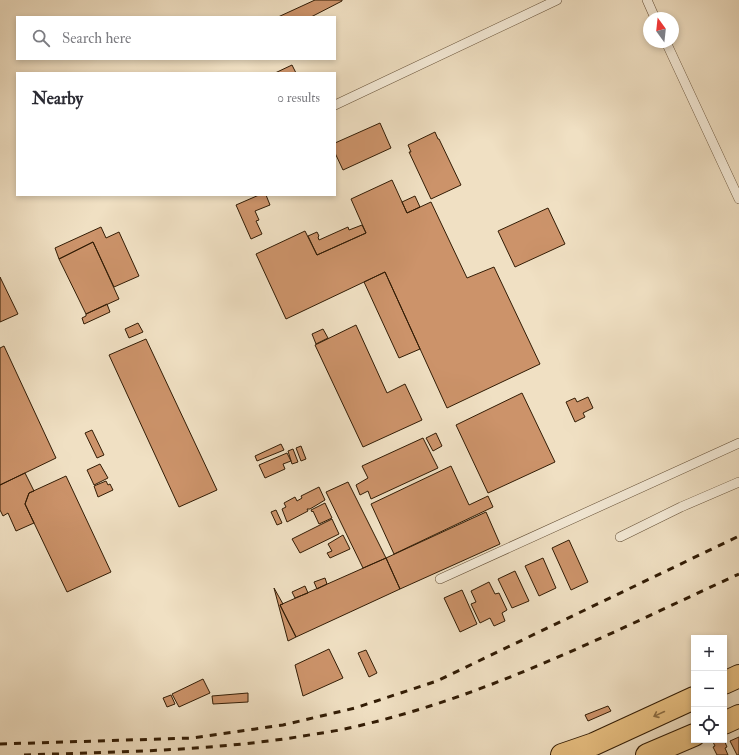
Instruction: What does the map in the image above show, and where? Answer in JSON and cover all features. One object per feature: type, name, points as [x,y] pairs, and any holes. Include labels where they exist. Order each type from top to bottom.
[{"type":"main road","points":[[727,682],[739,676]]},
{"type":"main road","points":[[562,755],[594,744],[691,699]]},
{"type":"main road","points":[[727,722],[739,716]]},
{"type":"main road","points":[[647,755],[691,736]]},
{"type":"lane","points":[[336,105],[557,0]]},
{"type":"lane","points":[[647,0],[652,12]]},
{"type":"lane","points":[[669,48],[739,199]]},
{"type":"lane","points":[[440,579],[739,442]]},
{"type":"lane","points":[[620,537],[681,507],[739,482]]},
{"type":"building","points":[[315,0],[342,0],[313,16],[280,16]]},
{"type":"building","points":[[292,65],[296,72],[277,72]]},
{"type":"building","points":[[380,123],[391,148],[343,170],[336,155],[336,143]]},
{"type":"building","points":[[435,132],[461,185],[431,199],[409,152],[411,152],[408,145]]},
{"type":"building","points":[[392,180],[407,213],[431,202],[467,278],[494,267],[540,364],[447,408],[385,272],[286,319],[256,254],[305,231],[317,255],[366,233],[351,199]]},
{"type":"building","points":[[257,196],[266,196],[270,205],[255,211],[259,220],[256,221],[262,234],[251,239],[236,205]]},
{"type":"building","points":[[415,196],[420,207],[407,213],[402,202]]},
{"type":"building","points":[[548,208],[565,244],[515,267],[498,231]]},
{"type":"building","points":[[362,225],[366,233],[317,255],[308,236],[317,232],[319,240],[348,227],[349,230]]},
{"type":"building","points":[[101,227],[106,238],[119,232],[139,276],[114,287],[93,242],[59,259],[55,248]]},
{"type":"building","points":[[93,242],[119,299],[86,314],[59,259]]},
{"type":"building","points":[[385,272],[420,349],[399,358],[364,282]]},
{"type":"building","points":[[0,277],[18,314],[0,322]]},
{"type":"building","points":[[107,304],[110,312],[84,324],[82,318],[86,316],[86,314]]},
{"type":"building","points":[[138,323],[143,332],[129,338],[125,329]]},
{"type":"building","points":[[356,325],[387,393],[405,384],[422,420],[363,447],[315,345]]},
{"type":"building","points":[[323,329],[328,338],[316,344],[312,334]]},
{"type":"building","points":[[146,339],[217,490],[179,507],[109,355]]},
{"type":"building","points":[[4,346],[56,458],[0,485],[0,348]]},
{"type":"building","points":[[522,393],[555,462],[488,493],[456,425]]},
{"type":"building","points":[[588,397],[593,408],[583,413],[585,417],[575,422],[566,402],[575,398],[577,402]]},
{"type":"building","points":[[92,430],[104,455],[97,458],[85,433]]},
{"type":"building","points":[[436,433],[442,446],[433,451],[426,438]]},
{"type":"building","points":[[423,438],[438,468],[371,499],[368,491],[360,495],[356,485],[368,478],[362,466]]},
{"type":"building","points":[[281,444],[284,450],[257,461],[255,456]]},
{"type":"building","points":[[301,446],[306,459],[301,461],[296,448]]},
{"type":"building","points":[[293,449],[298,462],[292,464],[288,451]]},
{"type":"building","points":[[287,453],[291,461],[283,464],[285,469],[265,478],[259,465]]},
{"type":"building","points":[[100,464],[108,478],[94,485],[87,470]]},
{"type":"building","points":[[451,466],[469,505],[488,496],[493,507],[394,554],[371,504]]},
{"type":"building","points":[[25,473],[34,491],[29,493],[25,504],[34,523],[16,531],[8,513],[3,516],[0,510],[0,485]]},
{"type":"building","points":[[66,476],[111,572],[67,592],[25,504],[29,493]]},
{"type":"building","points":[[106,481],[108,485],[110,484],[113,490],[98,497],[94,486]]},
{"type":"building","points":[[348,482],[386,558],[363,568],[326,492]]},
{"type":"building","points":[[319,487],[325,500],[310,509],[307,509],[308,511],[287,522],[282,509],[286,507],[284,503],[295,497],[297,501],[302,498],[301,496]]},
{"type":"building","points":[[325,503],[332,518],[319,524],[313,511],[312,512],[311,510]]},
{"type":"building","points":[[276,510],[282,523],[277,525],[271,512]]},
{"type":"building","points":[[486,512],[500,544],[400,589],[386,558]]},
{"type":"building","points":[[332,519],[339,534],[300,553],[292,539]]},
{"type":"building","points":[[343,535],[350,549],[330,558],[327,553],[332,551],[328,544]]},
{"type":"building","points":[[569,540],[588,582],[571,590],[552,548]]},
{"type":"building","points":[[386,558],[400,589],[296,637],[280,605]]},
{"type":"building","points":[[543,558],[556,588],[539,596],[525,566]]},
{"type":"building","points":[[515,571],[529,601],[512,608],[498,579]]},
{"type":"building","points":[[325,578],[327,584],[317,589],[314,582]]},
{"type":"building","points":[[489,582],[495,594],[499,593],[507,610],[502,613],[505,621],[494,626],[490,618],[480,623],[471,604],[476,602],[471,591]]},
{"type":"building","points":[[305,586],[308,593],[295,598],[292,592]]},
{"type":"building","points":[[274,588],[283,604],[280,605],[296,637],[288,641]]},
{"type":"building","points":[[462,590],[477,624],[460,632],[444,598]]},
{"type":"building","points":[[329,649],[343,678],[303,696],[295,665]]},
{"type":"building","points":[[366,650],[377,673],[369,677],[358,653]]},
{"type":"building","points":[[203,679],[210,693],[179,707],[172,694]]},
{"type":"building","points":[[248,693],[248,702],[213,704],[212,696]]},
{"type":"building","points":[[171,695],[175,704],[167,707],[163,698]]},
{"type":"building","points":[[608,706],[611,711],[588,721],[585,715]]},
{"type":"building","points":[[739,737],[739,755],[737,755],[730,741]]},
{"type":"building","points":[[714,743],[725,743],[727,747],[725,748],[728,755],[717,755],[713,747],[715,746]]},
{"type":"railway","points":[[0,744],[193,738],[283,725],[355,708],[437,681],[739,536]]},
{"type":"railway","points":[[24,755],[195,748],[263,742],[349,728],[400,715],[450,699],[548,662],[739,574]]}]
